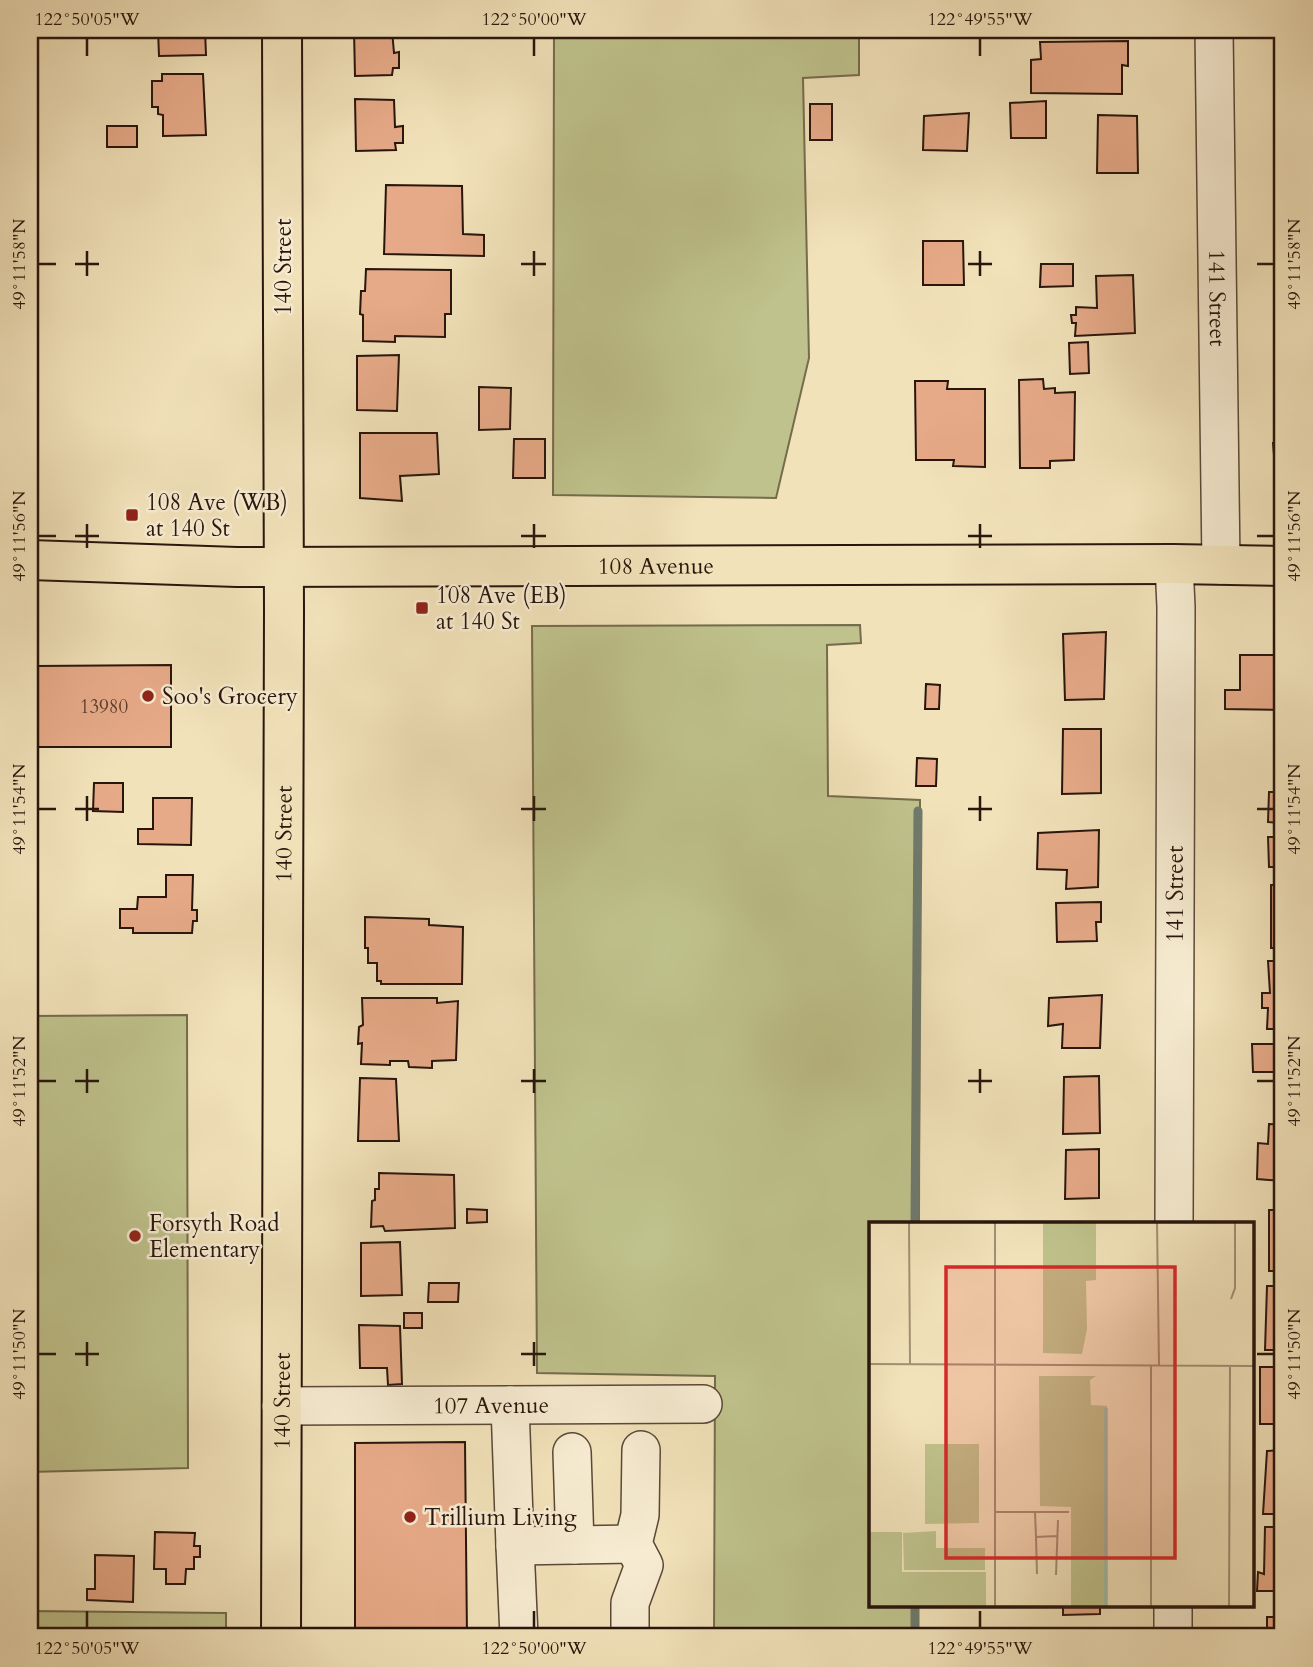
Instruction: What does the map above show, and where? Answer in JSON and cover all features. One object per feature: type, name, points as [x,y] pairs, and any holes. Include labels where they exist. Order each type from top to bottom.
[{"type":"main road","name":"140 Street","points":[[281,1637],[282,30]]},
{"type":"main road","name":"108 Avenue","points":[[30,560],[216,566],[1283,566]]},
{"type":"street","name":"141 Street","points":[[1214,30],[1221,565]]},
{"type":"street","name":"141 Street","points":[[1174,564],[1174,1222]]},
{"type":"street","name":"107 Avenue","points":[[281,1406],[702,1404]]},
{"type":"street","points":[[510,1405],[519,1637]]},
{"type":"street","points":[[630,1637],[630,1603],[644,1565],[633,1544],[640,1515],[641,1450]]},
{"type":"street","points":[[572,1452],[575,1545]]},
{"type":"street","points":[[515,1546],[633,1544]]},
{"type":"street","points":[[1173,1608],[1173,1637]]},
{"type":"green space","points":[[554,30],[859,30],[859,75],[803,78],[809,358],[776,498],[553,495]]},
{"type":"green space","points":[[860,625],[861,643],[827,645],[828,796],[920,800],[919,1222],[869,1222],[869,1608],[918,1608],[918,1637],[714,1637],[715,1376],[537,1373],[532,626]]},
{"type":"green space","name":"Forsyth Road Elementary","points":[[187,1015],[188,1468],[30,1472],[30,1016]]},
{"type":"green space","points":[[30,1611],[226,1613],[226,1637],[30,1637]]},
{"type":"building","points":[[158,30],[205,30],[206,55],[159,56]]},
{"type":"building","points":[[354,30],[392,30],[394,53],[399,52],[399,68],[393,68],[392,75],[355,76]]},
{"type":"building","points":[[1128,41],[1128,66],[1122,65],[1122,94],[1031,93],[1031,60],[1041,59],[1040,42]]},
{"type":"building","points":[[162,74],[203,74],[206,135],[163,136],[163,115],[158,114],[158,107],[152,107],[152,81],[162,81]]},
{"type":"building","points":[[355,99],[394,100],[395,127],[403,126],[403,143],[395,143],[396,150],[356,151]]},
{"type":"building","points":[[1046,101],[1046,138],[1011,138],[1010,103]]},
{"type":"building","points":[[810,104],[832,104],[832,140],[810,140]]},
{"type":"building","points":[[969,113],[967,151],[923,150],[924,116]]},
{"type":"building","points":[[1098,115],[1137,116],[1138,173],[1097,173]]},
{"type":"building","points":[[107,126],[137,126],[137,147],[107,147]]},
{"type":"building","points":[[386,185],[462,186],[463,234],[484,235],[484,256],[384,254]]},
{"type":"building","points":[[923,241],[963,241],[964,285],[923,285]]},
{"type":"building","points":[[1041,264],[1073,264],[1073,286],[1040,287]]},
{"type":"building","points":[[366,269],[451,270],[451,314],[445,314],[445,337],[395,336],[395,342],[363,341],[363,315],[360,314]]},
{"type":"building","points":[[1133,275],[1135,333],[1075,336],[1076,323],[1072,323],[1071,315],[1076,315],[1076,307],[1097,308],[1096,276]]},
{"type":"building","points":[[1088,342],[1089,373],[1070,374],[1069,343]]},
{"type":"building","points":[[399,355],[397,411],[357,410],[357,356]]},
{"type":"building","points":[[1043,379],[1044,389],[1055,388],[1055,393],[1075,392],[1074,460],[1050,461],[1050,468],[1020,468],[1019,380]]},
{"type":"building","points":[[915,381],[948,381],[947,389],[985,389],[985,467],[953,466],[954,460],[916,460]]},
{"type":"building","points":[[479,387],[511,388],[510,429],[479,430]]},
{"type":"building","points":[[360,433],[437,433],[439,474],[400,476],[402,501],[360,498]]},
{"type":"building","points":[[514,439],[545,439],[545,478],[513,478]]},
{"type":"building","points":[[1273,443],[1283,443],[1283,479],[1276,479]]},
{"type":"building","points":[[1106,632],[1104,699],[1065,700],[1063,634]]},
{"type":"building","points":[[1240,655],[1283,655],[1283,710],[1225,709],[1225,690],[1240,690]]},
{"type":"building","points":[[171,665],[171,747],[37,747],[36,666]]},
{"type":"building","points":[[926,684],[940,685],[939,709],[925,709]]},
{"type":"building","points":[[1063,729],[1101,729],[1101,793],[1062,794]]},
{"type":"building","points":[[917,758],[937,759],[936,786],[916,786]]},
{"type":"building","points":[[94,783],[123,783],[123,812],[93,811]]},
{"type":"building","points":[[1269,792],[1283,792],[1283,867],[1269,867],[1268,837],[1280,837],[1282,823],[1268,822]]},
{"type":"building","points":[[153,798],[192,798],[191,845],[138,844],[138,829],[153,829]]},
{"type":"building","points":[[1099,830],[1098,887],[1066,889],[1067,870],[1037,869],[1038,833]]},
{"type":"building","points":[[166,875],[193,875],[192,910],[197,910],[197,921],[193,921],[192,933],[133,933],[133,928],[120,928],[120,909],[137,909],[138,897],[166,897]]},
{"type":"building","points":[[1271,885],[1283,885],[1283,948],[1271,948]]},
{"type":"building","points":[[1101,902],[1101,922],[1096,922],[1097,941],[1057,942],[1056,903]]},
{"type":"building","points":[[365,917],[429,919],[429,925],[463,927],[462,984],[381,984],[381,981],[377,981],[377,963],[368,963]]},
{"type":"building","points":[[1268,961],[1283,961],[1283,1029],[1267,1029],[1268,1008],[1262,1008],[1262,993],[1270,993]]},
{"type":"building","points":[[1102,995],[1100,1048],[1062,1048],[1063,1024],[1048,1026],[1049,998]]},
{"type":"building","points":[[362,998],[437,998],[437,1003],[458,1001],[456,1060],[432,1061],[432,1068],[409,1067],[408,1061],[390,1061],[390,1065],[361,1064],[362,1043],[358,1044],[359,1027],[363,1025]]},
{"type":"building","points":[[1252,1044],[1283,1044],[1283,1090],[1279,1090],[1277,1072],[1253,1072]]},
{"type":"building","points":[[1099,1076],[1100,1133],[1063,1134],[1064,1077]]},
{"type":"building","points":[[360,1078],[396,1079],[399,1141],[358,1141]]},
{"type":"building","points":[[1269,1124],[1283,1125],[1283,1181],[1257,1179],[1258,1143],[1268,1144]]},
{"type":"building","points":[[1099,1149],[1099,1198],[1065,1199],[1066,1150]]},
{"type":"building","points":[[379,1173],[454,1175],[455,1228],[385,1231],[383,1226],[371,1227],[372,1201],[375,1200],[375,1189],[379,1189]]},
{"type":"building","points":[[467,1209],[487,1210],[487,1222],[467,1223]]},
{"type":"building","points":[[1269,1210],[1283,1210],[1283,1271],[1269,1271]]},
{"type":"building","points":[[400,1242],[402,1295],[361,1296],[361,1243]]},
{"type":"building","points":[[429,1283],[459,1283],[458,1302],[428,1302]]},
{"type":"building","points":[[1267,1286],[1283,1286],[1283,1350],[1265,1350]]},
{"type":"building","points":[[404,1313],[422,1313],[422,1328],[404,1328]]},
{"type":"building","points":[[359,1325],[400,1326],[402,1384],[388,1385],[387,1368],[360,1368]]},
{"type":"building","points":[[1260,1367],[1283,1367],[1283,1424],[1260,1424]]},
{"type":"building","name":"Trillium Living","points":[[465,1442],[467,1637],[355,1637],[355,1443]]},
{"type":"building","points":[[1283,1450],[1283,1514],[1263,1514],[1267,1451]]},
{"type":"building","points":[[1265,1527],[1283,1527],[1283,1591],[1257,1591],[1258,1572],[1264,1574]]},
{"type":"building","points":[[155,1532],[195,1533],[194,1546],[200,1546],[200,1557],[194,1557],[194,1569],[186,1569],[185,1584],[166,1584],[166,1569],[154,1569]]},
{"type":"building","points":[[95,1555],[134,1556],[133,1602],[87,1600],[87,1589],[95,1589]]},
{"type":"building","points":[[1063,1608],[1100,1608],[1100,1614],[1063,1615]]},
{"type":"building","points":[[1267,1617],[1283,1617],[1283,1637],[1267,1637]]},
{"type":"waterway","points":[[915,1222],[918,811]]},
{"type":"waterway","points":[[915,1608],[915,1637]]},
{"type":"place","name":"108 Ave (WB) at 140 St","points":[[132,515]]},
{"type":"place","name":"108 Ave (EB) at 140 St","points":[[422,608]]},
{"type":"place","name":"Soo's Grocery","points":[[148,696]]},
{"type":"place","name":"Forsyth Road Elementary","points":[[135,1236]]},
{"type":"place","name":"Trillium Living","points":[[410,1517]]}]
